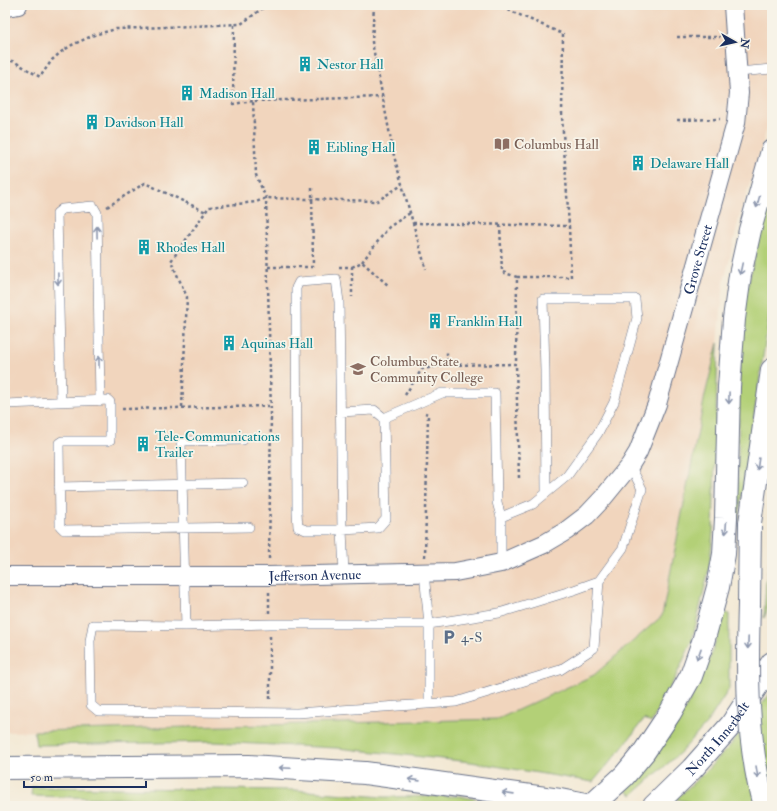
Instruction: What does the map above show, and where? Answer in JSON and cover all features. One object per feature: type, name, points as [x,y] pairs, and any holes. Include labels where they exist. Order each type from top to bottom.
[{"type":"highway","points":[[5,768],[250,766],[365,773],[560,800],[591,806],[624,776],[644,752],[670,713],[691,676],[703,642],[718,588],[724,554],[729,387],[736,304],[740,275],[750,230],[772,151]]},
{"type":"highway","points":[[764,806],[750,732],[747,670],[750,523],[772,370]]},
{"type":"highway","points":[[749,604],[772,472]]},
{"type":"highway","name":"North Innerbelt","points":[[654,806],[692,769],[731,725],[772,663]]},
{"type":"street","points":[[5,7],[18,5]]},
{"type":"street","name":"Grove Street","points":[[603,498],[630,465],[638,452],[657,404],[736,123],[739,93],[733,5]]},
{"type":"street","name":"Jefferson Avenue","points":[[5,576],[268,576],[344,573],[455,572],[501,563],[544,544],[566,531],[587,514],[603,498]]},
{"type":"lane","points":[[738,72],[772,69],[772,67]]},
{"type":"lane","points":[[61,402],[57,213],[62,209],[93,206],[97,213],[100,401]]},
{"type":"lane","points":[[344,573],[342,530],[340,302],[336,279],[299,282],[296,288],[298,527],[306,530],[342,530],[378,528],[386,519],[384,418]]},
{"type":"lane","points":[[501,517],[533,504],[566,476],[598,433],[614,402],[637,318],[635,299],[542,299],[545,371],[546,492]]},
{"type":"lane","points":[[384,418],[442,393],[495,393],[497,502],[501,517],[501,563]]},
{"type":"lane","points":[[5,404],[108,400],[110,402],[110,440],[62,441],[59,443],[60,526],[64,530],[248,527]]},
{"type":"lane","points":[[341,412],[374,410],[384,418]]},
{"type":"lane","points":[[186,626],[186,576],[181,444],[184,441],[243,440]]},
{"type":"lane","points":[[599,581],[499,613],[429,624],[270,624],[186,626],[93,625],[90,642],[91,705],[98,711],[297,713],[456,702],[560,670],[594,648],[599,581],[623,548],[642,489],[630,465]]},
{"type":"lane","points":[[59,486],[243,482]]},
{"type":"lane","points":[[424,573],[429,624],[429,703]]},
{"type":"path","points":[[5,59],[15,62],[40,77],[52,60],[72,45],[94,35],[116,28],[241,24],[267,5]]},
{"type":"path","points":[[374,5],[372,42],[382,97],[394,156],[426,269]]},
{"type":"path","points":[[497,5],[563,34],[562,116],[571,277],[517,277],[502,272],[500,225]]},
{"type":"path","points":[[503,8],[508,5]]},
{"type":"path","points":[[234,25],[233,104],[253,101],[382,97]]},
{"type":"path","points":[[677,37],[720,37]]},
{"type":"path","points":[[253,101],[256,175],[266,198],[268,267],[271,406],[268,576],[270,624],[270,703]]},
{"type":"path","points":[[677,120],[724,119]]},
{"type":"path","points":[[97,213],[145,183],[206,212]]},
{"type":"path","points":[[182,407],[187,297],[171,261],[209,207],[256,202],[266,198],[377,201],[402,185]]},
{"type":"path","points":[[312,188],[313,267]]},
{"type":"path","points":[[336,267],[352,267],[362,262],[389,227],[410,213]]},
{"type":"path","points":[[413,223],[569,226]]},
{"type":"path","points":[[362,262],[389,286]]},
{"type":"path","points":[[268,267],[320,267]]},
{"type":"path","points":[[352,267],[352,304]]},
{"type":"path","points":[[516,364],[517,277]]},
{"type":"path","points":[[424,573],[428,414],[400,402],[422,369],[447,365],[447,351]]},
{"type":"path","points":[[110,409],[271,406]]},
{"type":"shaded area","name":"Columbus State Community College","points":[[5,5],[772,5],[772,113],[740,215],[724,282],[718,343],[705,395],[662,616],[594,675],[498,719],[5,732]]},
{"type":"green space","points":[[772,183],[772,298],[737,526],[740,337],[745,298]]},
{"type":"green space","points":[[718,343],[713,533],[709,569],[692,641],[676,676],[651,723],[644,719],[593,782],[471,762],[337,748],[214,742],[36,745],[34,731],[498,719],[594,675],[662,616],[705,395]]},
{"type":"green space","points":[[772,547],[772,598],[764,618],[766,583]]},
{"type":"green space","points":[[724,612],[729,614],[729,689],[707,723],[681,752],[632,795],[626,791],[660,748],[689,703],[705,670]]},
{"type":"green space","points":[[772,691],[772,797],[761,806],[705,806],[676,799],[729,747]]},
{"type":"green space","points":[[32,787],[295,790],[383,797],[460,796],[508,806],[224,806],[143,799],[31,796]]},
{"type":"place","name":"Nestor Hall","points":[[305,64]]},
{"type":"place","name":"Madison Hall","points":[[187,93]]},
{"type":"place","name":"Davidson Hall","points":[[92,122]]},
{"type":"place","name":"Columbus Hall","points":[[502,144]]},
{"type":"place","name":"Eibling Hall","points":[[314,147]]},
{"type":"place","name":"Delaware Hall","points":[[638,163]]},
{"type":"place","name":"Rhodes Hall","points":[[144,247]]},
{"type":"place","name":"Franklin Hall","points":[[435,321]]},
{"type":"place","name":"Aquinas Hall","points":[[229,343]]},
{"type":"place","name":"Columbus State Community College","points":[[358,369]]},
{"type":"place","name":"Tele-Communications Trailer","points":[[143,444]]},
{"type":"place","name":"4-S","points":[[449,637]]}]
